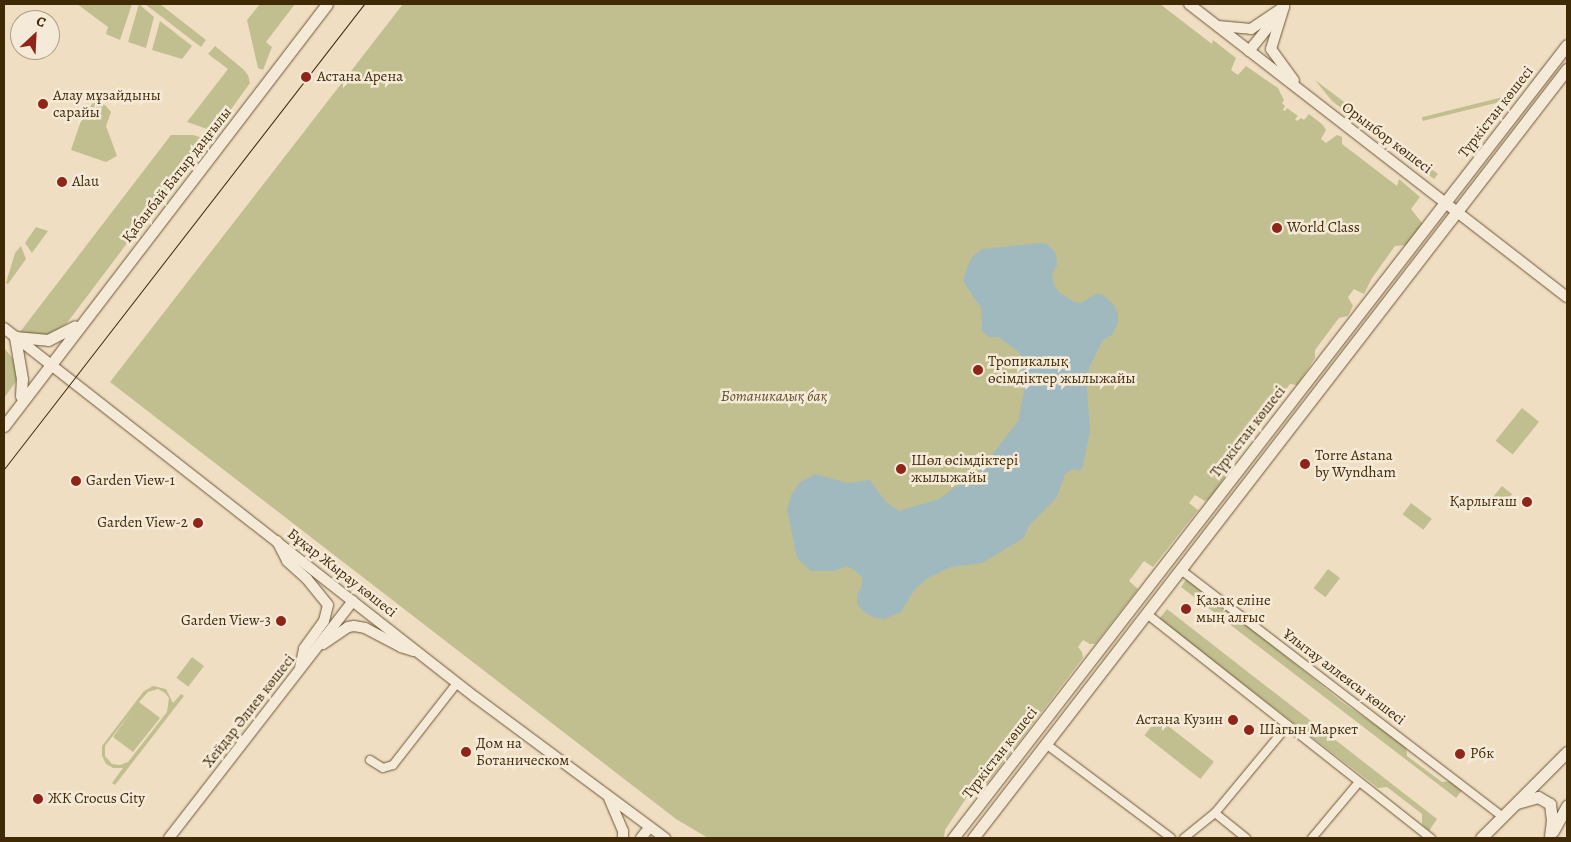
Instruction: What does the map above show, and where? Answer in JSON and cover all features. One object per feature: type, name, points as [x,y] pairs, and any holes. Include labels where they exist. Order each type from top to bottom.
[{"type":"main road","name":"Қабанбай Батыр даңғылы","points":[[4,426],[328,4]]},
{"type":"main road","name":"Түркістан көшесі","points":[[953,838],[1567,45]]},
{"type":"main road","name":"Түркістан көшесі","points":[[973,838],[1302,415],[1567,69]]},
{"type":"main road","points":[[21,396],[22,379],[15,337],[48,340],[60,336],[82,322]]},
{"type":"main road","name":"Қабанбай Батыр даңғылы","points":[[4,418],[21,396],[50,365]]},
{"type":"main road","points":[[1317,368],[1315,373],[1320,380],[1332,376]]},
{"type":"main road","points":[[1288,405],[1297,402],[1301,404],[1303,408],[1302,415]]},
{"type":"main road","points":[[1167,561],[1164,573],[1172,578],[1179,573]]},
{"type":"main road","points":[[1138,599],[1143,597],[1150,600],[1151,605],[1147,614]]},
{"type":"main road","points":[[1480,838],[1567,752]]},
{"type":"main road","points":[[1515,804],[1538,798],[1550,804],[1552,820],[1549,837]]},
{"type":"main road","points":[[1549,837],[1567,806]]},
{"type":"street","name":"Орынбор көшесі","points":[[1188,4],[1567,297]]},
{"type":"street","points":[[1217,26],[1251,29],[1285,5]]},
{"type":"street","points":[[1249,51],[1285,5]]},
{"type":"street","points":[[1285,5],[1271,49],[1299,89]]},
{"type":"street","name":"Бұқар Жырау көшесі","points":[[4,328],[458,683],[649,828],[665,838]]},
{"type":"street","points":[[276,540],[286,561],[311,584],[328,605],[324,621],[304,649],[300,672]]},
{"type":"street","name":"Ұлытау аллеясы көшесі","points":[[1179,573],[1502,816]]},
{"type":"street","name":"Хейдар Әлиев көшесі","points":[[169,838],[300,672],[353,601]]},
{"type":"street","points":[[1147,614],[1431,838]]},
{"type":"street","points":[[318,647],[348,627],[354,626],[365,628],[401,647],[419,652]]},
{"type":"street","points":[[370,760],[383,768],[393,765],[458,683]]},
{"type":"street","points":[[1184,838],[1215,812],[1288,725]]},
{"type":"street","points":[[1046,744],[1171,838]]},
{"type":"street","points":[[1312,838],[1359,782]]},
{"type":"street","points":[[609,798],[623,831],[623,838]]},
{"type":"street","points":[[1215,812],[1246,838]]},
{"type":"street","points":[[641,838],[649,828]]},
{"type":"green space","points":[[77,4],[132,4],[120,40],[106,34],[108,27]]},
{"type":"green space","points":[[139,4],[154,17],[146,48],[128,42]]},
{"type":"green space","points":[[145,4],[160,4],[206,40],[201,47]]},
{"type":"green space","points":[[260,4],[295,4],[266,42],[272,47],[263,70],[258,68],[247,20]]},
{"type":"green space","name":"Ботаникалық бақ","points":[[403,4],[1160,4],[1212,44],[1213,40],[1236,58],[1231,70],[1238,75],[1246,66],[1278,88],[1284,100],[1282,103],[1285,106],[1283,110],[1285,111],[1287,108],[1298,116],[1295,119],[1297,121],[1301,118],[1304,120],[1309,114],[1323,125],[1326,130],[1321,139],[1326,143],[1337,135],[1342,137],[1342,144],[1397,186],[1399,179],[1420,197],[1411,209],[1423,224],[1406,245],[1395,246],[1372,278],[1364,294],[1354,289],[1348,297],[1353,306],[1348,316],[1339,318],[1315,350],[1315,358],[1297,385],[1290,384],[1228,464],[1228,472],[1210,498],[1205,501],[1195,495],[1189,503],[1198,510],[1153,567],[1144,561],[1129,581],[1138,589],[1095,644],[1090,644],[1083,640],[1078,647],[1082,652],[1083,658],[978,795],[967,797],[945,830],[944,838],[708,838],[676,819],[110,382]]},
{"type":"green space","points":[[160,21],[192,46],[182,59],[152,50]]},
{"type":"green space","points":[[215,46],[243,69],[248,75],[250,83],[216,130],[213,131],[187,122],[228,69],[208,54]]},
{"type":"green space","points":[[1315,80],[1376,126],[1354,118],[1332,101]]},
{"type":"green space","points":[[1515,94],[1516,98],[1423,121],[1422,117]]},
{"type":"green space","points":[[93,103],[105,105],[111,112],[106,126],[117,156],[106,162],[71,150],[83,115]]},
{"type":"green space","points":[[171,135],[193,135],[203,138],[204,141],[67,323],[49,335],[20,332]]},
{"type":"green space","points":[[1394,140],[1438,174],[1434,179],[1406,157]]},
{"type":"green space","points":[[36,227],[48,231],[32,253],[25,243]]},
{"type":"green space","points":[[21,246],[26,259],[8,284],[6,283],[15,253]]},
{"type":"green space","points":[[4,348],[15,361],[17,380],[4,398]]},
{"type":"green space","points":[[1522,408],[1539,422],[1513,454],[1496,441]]},
{"type":"green space","points":[[1502,486],[1512,494],[1500,510],[1489,502]]},
{"type":"green space","points":[[1411,503],[1432,519],[1423,530],[1403,514]]},
{"type":"green space","points":[[1328,569],[1340,578],[1326,597],[1314,588]]},
{"type":"green space","points":[[1188,577],[1342,702],[1406,746],[1407,756],[1442,782],[1453,781],[1464,788],[1456,798],[1181,587]]},
{"type":"green space","points":[[1167,609],[1437,819],[1429,831],[1422,824],[1422,814],[1387,787],[1378,788],[1159,619]]},
{"type":"green space","points":[[192,657],[204,666],[188,687],[176,678]]},
{"type":"green space","points":[[153,686],[166,689],[173,703],[181,694],[184,696],[115,785],[112,783],[123,768],[113,768],[106,764],[102,756],[102,746],[144,691]],"holes":[[[158,689],[169,698],[167,712],[128,762],[120,765],[112,764],[105,756],[105,746],[132,711],[113,737],[133,752],[160,718],[139,702],[148,692]]]},
{"type":"green space","points":[[1158,718],[1214,762],[1200,779],[1144,735]]},
{"type":"water","points":[[1040,243],[1047,244],[1056,253],[1057,265],[1052,275],[1054,285],[1059,292],[1074,302],[1081,303],[1096,294],[1102,294],[1114,305],[1118,313],[1118,322],[1112,335],[1103,340],[1089,368],[1087,390],[1090,430],[1083,466],[1080,471],[1073,469],[1065,474],[1057,497],[1028,527],[1024,538],[982,563],[951,567],[928,578],[915,589],[901,612],[884,619],[865,613],[857,604],[857,595],[862,585],[862,577],[855,571],[847,566],[834,571],[811,571],[797,558],[787,510],[791,495],[800,482],[815,474],[848,483],[870,480],[886,502],[899,511],[939,499],[961,483],[967,487],[1018,421],[1024,391],[1020,353],[998,337],[989,337],[982,331],[981,308],[963,281],[966,270],[972,257],[982,249]]},
{"type":"tram line","points":[[4,469],[364,4]]},
{"type":"place","name":"Астана Арена","points":[[306,77]]},
{"type":"place","name":"Алау мұзайдыны сарайы","points":[[43,104]]},
{"type":"place","name":"Alau","points":[[62,182]]},
{"type":"place","name":"World Class","points":[[1277,228]]},
{"type":"place","name":"Тропикалық өсімдіктер жылыжайы","points":[[978,370]]},
{"type":"place","name":"Torre Astana by Wyndham","points":[[1305,464]]},
{"type":"place","name":"Шөл өсімдіктері жылыжайы","points":[[901,469]]},
{"type":"place","name":"Garden View-1","points":[[76,481]]},
{"type":"place","name":"Қарлығаш","points":[[1527,502]]},
{"type":"place","name":"Garden View-2","points":[[198,523]]},
{"type":"place","name":"Қазақ еліне мың алғыс","points":[[1186,609]]},
{"type":"place","name":"Garden View-3","points":[[281,621]]},
{"type":"place","name":"Астана Кузин","points":[[1233,720]]},
{"type":"place","name":"Шагын Маркет","points":[[1249,730]]},
{"type":"place","name":"Дом на Ботаническом","points":[[466,752]]},
{"type":"place","name":"Рбк","points":[[1460,754]]},
{"type":"place","name":"ЖК Crocus City","points":[[38,799]]}]
